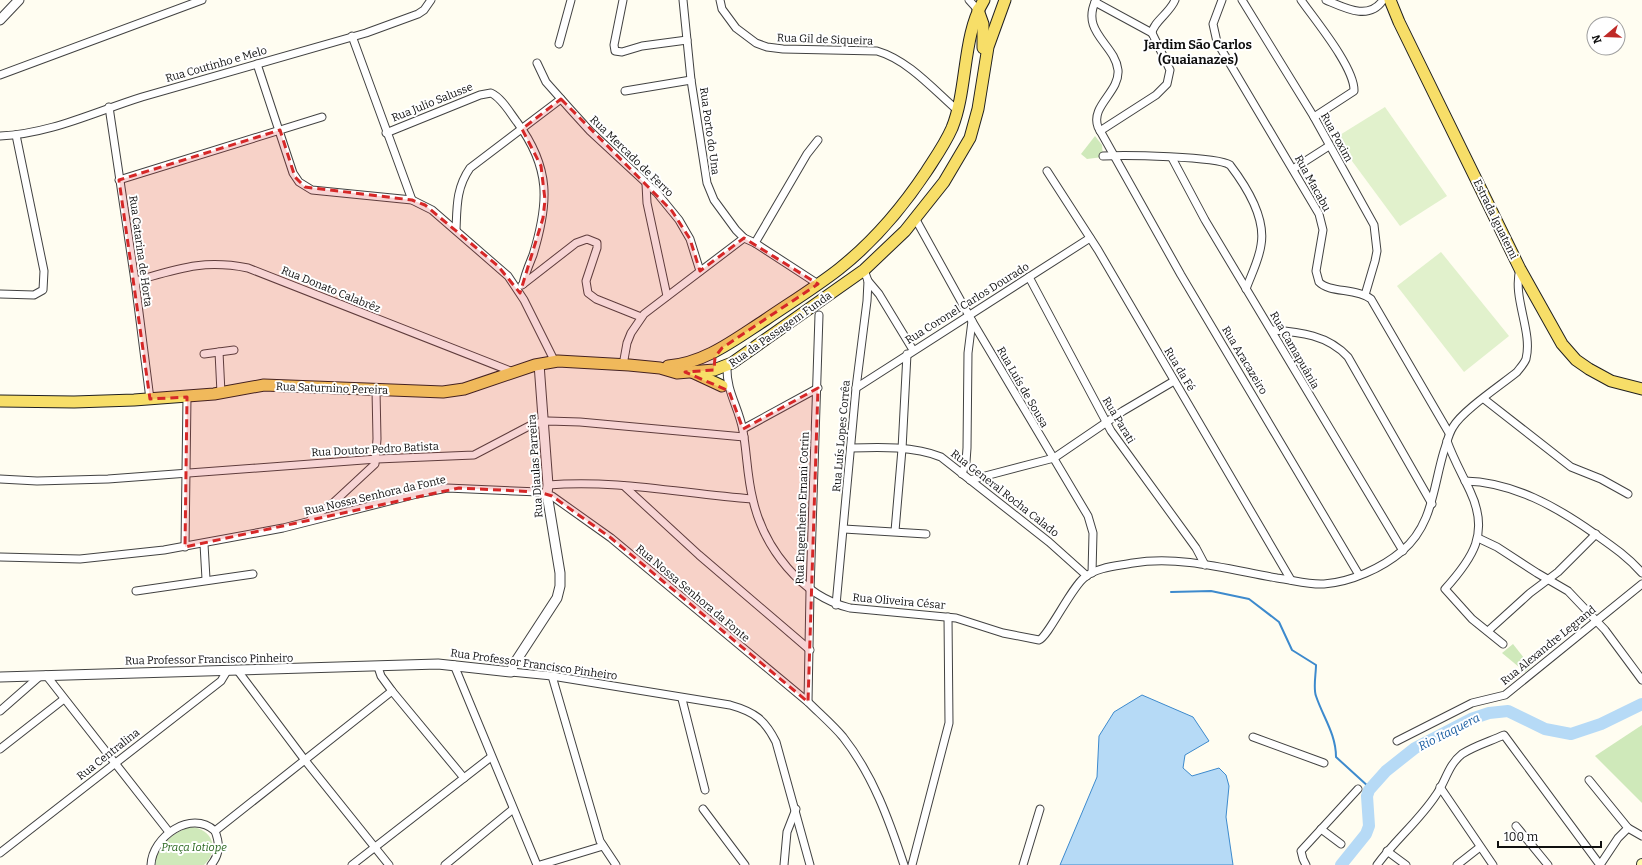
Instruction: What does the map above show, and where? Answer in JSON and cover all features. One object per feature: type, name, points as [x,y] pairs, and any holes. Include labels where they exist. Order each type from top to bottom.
[{"type":"main road","name":"Rua da Passagem Funda","points":[[660,368],[691,363],[722,348],[818,284],[846,263],[872,239],[907,199],[939,152],[952,128],[978,10],[984,0]]},
{"type":"main road","name":"Rua da Passagem Funda","points":[[660,368],[673,372],[691,372],[714,370],[727,366],[864,270],[904,231],[944,182],[970,138],[975,121],[988,47],[1004,0]]},
{"type":"main road","name":"Estrada Iguatemi","points":[[1388,2],[1520,269],[1562,344],[1576,360],[1611,381],[1642,389]]},
{"type":"main road","points":[[978,10],[983,24],[983,74]]},
{"type":"main road","points":[[904,231],[898,226],[897,221],[907,199]]},
{"type":"main road","points":[[872,239],[881,240],[883,252]]},
{"type":"main road","points":[[714,370],[714,357],[722,348]]},
{"type":"main road","name":"Rua Saturnino Pereira","points":[[0,401],[74,402],[186,397],[222,393],[264,385],[452,392],[540,364],[555,362],[660,368]]},
{"type":"main road","points":[[691,372],[726,389]]},
{"type":"street","points":[[0,20],[19,0]]},
{"type":"street","points":[[0,75],[202,0]]},
{"type":"street","name":"Rua Coutinho e Melo","points":[[0,136],[16,135],[58,127],[109,107],[408,19],[424,10],[432,0]]},
{"type":"street","points":[[559,44],[571,0]]},
{"type":"street","points":[[623,0],[614,45],[616,51],[622,52],[642,46],[687,40]]},
{"type":"street","name":"Rua Porto do Una","points":[[683,0],[691,80],[707,183],[720,209],[744,238],[755,243],[818,284]]},
{"type":"street","name":"Rua Gil de Siqueira","points":[[720,0],[728,19],[736,28],[756,43],[767,47],[783,49],[877,51],[886,54],[923,80],[957,110]]},
{"type":"street","points":[[969,0],[978,10]]},
{"type":"street","points":[[1152,33],[1154,26],[1167,13],[1175,0]]},
{"type":"street","name":"Rua Macabu","points":[[1222,0],[1213,24],[1217,42],[1315,206],[1322,224],[1316,271],[1319,282],[1328,287],[1365,295]]},
{"type":"street","name":"Rua Poxim","points":[[1242,0],[1314,117],[1374,225],[1377,251],[1376,260],[1365,295]]},
{"type":"street","points":[[1302,0],[1345,65],[1353,80],[1354,91],[1314,117]]},
{"type":"street","points":[[1326,0],[1343,8],[1362,12],[1374,10],[1388,2]]},
{"type":"street","points":[[1096,1],[1152,33],[1168,66],[1170,74],[1167,84],[1156,95],[1100,131],[1096,115],[1114,86],[1118,70],[1092,21],[1092,10],[1096,1]]},
{"type":"street","points":[[352,36],[386,133],[412,200]]},
{"type":"street","name":"Rua Mercado de Ferro","points":[[537,63],[546,82],[561,99],[590,131],[657,193],[685,228],[694,248],[700,271]]},
{"type":"street","points":[[257,64],[293,173],[299,182],[312,190],[412,200],[432,210],[520,287],[555,362]]},
{"type":"street","points":[[625,91],[691,80]]},
{"type":"street","name":"Rua Julio Salusse","points":[[386,133],[488,93],[495,94],[535,148],[539,162],[545,200],[543,218],[520,287]]},
{"type":"street","points":[[456,230],[457,196],[464,177],[482,158],[561,99]]},
{"type":"street","name":"Rua Catarina de Horta","points":[[109,107],[135,281],[150,399]]},
{"type":"street","points":[[119,180],[322,117]]},
{"type":"street","name":"Rua Aracazeiro","points":[[1100,131],[1181,275],[1358,575]]},
{"type":"street","points":[[0,294],[34,295],[43,290],[44,283],[44,271],[16,135]]},
{"type":"street","points":[[755,243],[807,154],[818,140]]},
{"type":"street","points":[[1293,169],[1329,146]]},
{"type":"street","points":[[1103,156],[1172,158],[1213,161],[1228,164],[1254,204],[1260,218],[1262,241],[1246,289]]},
{"type":"street","name":"Rua Camapuânia","points":[[1172,158],[1205,220],[1403,551]]},
{"type":"street","name":"Rua da Fé","points":[[1047,171],[1090,238],[1291,580]]},
{"type":"street","points":[[646,184],[647,203],[666,296]]},
{"type":"street","name":"Rua Luís de Sousa","points":[[915,218],[970,318],[1088,516],[1092,525],[1089,574]]},
{"type":"street","points":[[623,365],[627,343],[641,317],[666,296],[744,238]]},
{"type":"street","name":"Rua Coronel Carlos Dourado","points":[[856,388],[910,352],[970,318],[1029,277],[1090,238]]},
{"type":"street","points":[[520,287],[576,243],[587,239],[596,243],[597,248],[586,282],[588,293],[596,299],[641,317]]},
{"type":"street","name":"Rua Donato Calabrêz","points":[[135,281],[198,264],[230,264],[248,268],[513,372]]},
{"type":"street","points":[[1089,574],[1135,563],[1174,562],[1205,565],[1291,580],[1324,584],[1335,583],[1358,575],[1383,564],[1403,551],[1422,528],[1432,504],[1448,437],[1461,418],[1517,372],[1526,358],[1526,335],[1518,285],[1520,269]]},
{"type":"street","name":"Rua Luís Lopes Corrêa","points":[[836,605],[856,388],[868,281],[864,270]]},
{"type":"street","name":"Rua Parati","points":[[1029,277],[1106,422],[1132,462],[1196,548],[1205,565]]},
{"type":"street","points":[[868,281],[879,294],[910,352],[895,531]]},
{"type":"street","points":[[1365,295],[1375,305],[1448,437],[1454,460],[1471,493],[1480,532],[1468,563],[1445,589],[1472,619],[1503,644]]},
{"type":"street","name":"Rua Engenheiro Ernani Cotrin","points":[[808,702],[819,315]]},
{"type":"street","points":[[962,474],[967,455],[968,353],[970,318]]},
{"type":"street","points":[[1272,330],[1316,336],[1336,346],[1345,353],[1432,504]]},
{"type":"street","points":[[204,354],[234,350]]},
{"type":"street","points":[[219,352],[222,393]]},
{"type":"street","name":"Rua Diaulas Parreira","points":[[511,672],[514,664],[559,593],[560,573],[548,490],[540,364]]},
{"type":"street","points":[[726,389],[727,366]]},
{"type":"street","points":[[714,370],[726,389]]},
{"type":"street","points":[[970,480],[1054,458],[1106,422],[1174,381]]},
{"type":"street","points":[[744,433],[818,388]]},
{"type":"street","name":"Rua Oliveira César","points":[[726,389],[744,433],[752,499],[756,514],[774,549],[790,571],[810,591],[836,605],[861,610],[948,617],[964,620],[1003,634],[1039,640],[1044,637],[1064,605],[1089,574]]},
{"type":"street","points":[[307,521],[333,503],[371,469],[377,459],[376,390]]},
{"type":"street","points":[[186,397],[186,547]]},
{"type":"street","points":[[1484,399],[1571,467],[1601,479],[1628,494]]},
{"type":"street","name":"Rua Doutor Pedro Batista","points":[[0,479],[59,481],[377,459],[474,455],[533,424],[544,422],[580,422],[744,433]]},
{"type":"street","name":"Rua General Rocha Calado","points":[[851,448],[877,447],[922,452],[941,457],[1089,574]]},
{"type":"street","points":[[1465,481],[1495,484],[1533,497],[1571,517],[1596,534],[1628,557],[1642,573]]},
{"type":"street","points":[[548,490],[573,482],[669,489],[752,499]]},
{"type":"street","points":[[624,486],[699,555],[810,650]]},
{"type":"street","name":"Rua Nossa Senhora da Fonte","points":[[0,556],[80,560],[186,547],[307,521],[447,488],[548,490],[611,538],[808,702],[831,724],[854,752],[874,786],[904,865]]},
{"type":"street","points":[[844,529],[926,534]]},
{"type":"street","points":[[1488,631],[1530,593],[1549,579],[1596,534]]},
{"type":"street","points":[[1478,538],[1497,547],[1568,591],[1597,621],[1642,680]]},
{"type":"street","points":[[204,544],[206,579]]},
{"type":"street","points":[[136,591],[206,579],[253,574]]},
{"type":"street","name":"Rua Alexandre Legrand","points":[[1397,741],[1472,703],[1505,695],[1642,584]]},
{"type":"street","points":[[912,865],[949,723],[948,617]]},
{"type":"street","points":[[454,665],[491,757],[538,865],[603,846]]},
{"type":"street","name":"Rua Professor Francisco Pinheiro","points":[[0,677],[454,665],[552,676],[739,708],[761,719],[776,742],[796,808],[810,865]]},
{"type":"street","points":[[378,667],[392,691],[464,778]]},
{"type":"street","name":"Rua Centralina","points":[[0,853],[221,681],[228,671]]},
{"type":"street","points":[[238,671],[304,760],[389,865]]},
{"type":"street","points":[[0,711],[43,676],[64,700],[169,832]]},
{"type":"street","points":[[552,676],[603,846],[616,865]]},
{"type":"street","points":[[215,831],[392,691]]},
{"type":"street","points":[[682,699],[705,790]]},
{"type":"street","points":[[0,749],[64,700]]},
{"type":"street","points":[[1377,865],[1387,851],[1416,822],[1440,787],[1450,768],[1462,754],[1504,735],[1600,865],[1618,838],[1628,828]]},
{"type":"street","points":[[1253,737],[1324,764]]},
{"type":"street","points":[[352,865],[491,757]]},
{"type":"street","points":[[1590,780],[1628,828],[1642,836]]},
{"type":"street","points":[[1440,787],[1493,865]]},
{"type":"street","points":[[1306,865],[1301,851],[1358,789]]},
{"type":"street","points":[[784,865],[786,832],[796,808]]},
{"type":"street","points":[[1023,865],[1040,808]]},
{"type":"street","points":[[445,865],[513,809]]},
{"type":"street","points":[[702,809],[745,865]]},
{"type":"street","points":[[151,865],[154,849],[169,832],[185,824],[194,823],[204,825],[215,831],[219,848],[216,859],[211,865]]},
{"type":"street","points":[[1516,826],[1544,864]]},
{"type":"street","points":[[1321,829],[1341,844]]},
{"type":"street","points":[[1458,865],[1480,847]]},
{"type":"street","points":[[1387,851],[1406,865]]},
{"type":"highlighted area","points":[[561,99],[672,211],[690,239],[700,271],[744,238],[818,284],[722,348],[715,357],[714,370],[685,372],[729,391],[743,429],[818,388],[808,702],[611,538],[552,496],[539,492],[459,488],[185,547],[187,397],[150,399],[119,180],[280,130],[295,177],[305,187],[412,200],[425,205],[498,266],[520,293],[543,218],[545,200],[541,166],[522,129]]},
{"type":"green space","points":[[1385,107],[1447,196],[1400,226],[1335,138]]},
{"type":"green space","points":[[1095,136],[1102,145],[1103,157],[1087,159],[1081,154]]},
{"type":"green space","points":[[1441,252],[1509,336],[1464,372],[1397,286]]},
{"type":"green space","points":[[1513,644],[1531,667],[1525,672],[1502,653]]},
{"type":"green space","points":[[1642,725],[1642,803],[1595,756]]},
{"type":"green space","name":"Praça Iotiope","points":[[191,827],[205,832],[212,841],[212,853],[204,865],[156,865],[158,852],[162,846],[179,832]]},
{"type":"water","points":[[1142,695],[1193,717],[1209,741],[1185,755],[1183,768],[1192,776],[1219,768],[1226,775],[1229,786],[1226,817],[1233,865],[1060,865],[1097,777],[1099,736],[1114,712]]},
{"type":"waterway","points":[[1171,592],[1211,591],[1249,599],[1279,622],[1292,650],[1316,665],[1315,693],[1332,733],[1336,757],[1370,788]]},
{"type":"waterway","name":"Rio Itaquera","points":[[1341,865],[1366,834],[1369,826],[1367,796],[1369,790],[1386,771],[1415,748],[1471,719],[1489,713],[1508,711],[1545,729],[1571,734],[1601,724],[1642,704]]},
{"type":"district","name":"Jardim São Carlos (Guaianazes)","points":[[1198,52]]}]
